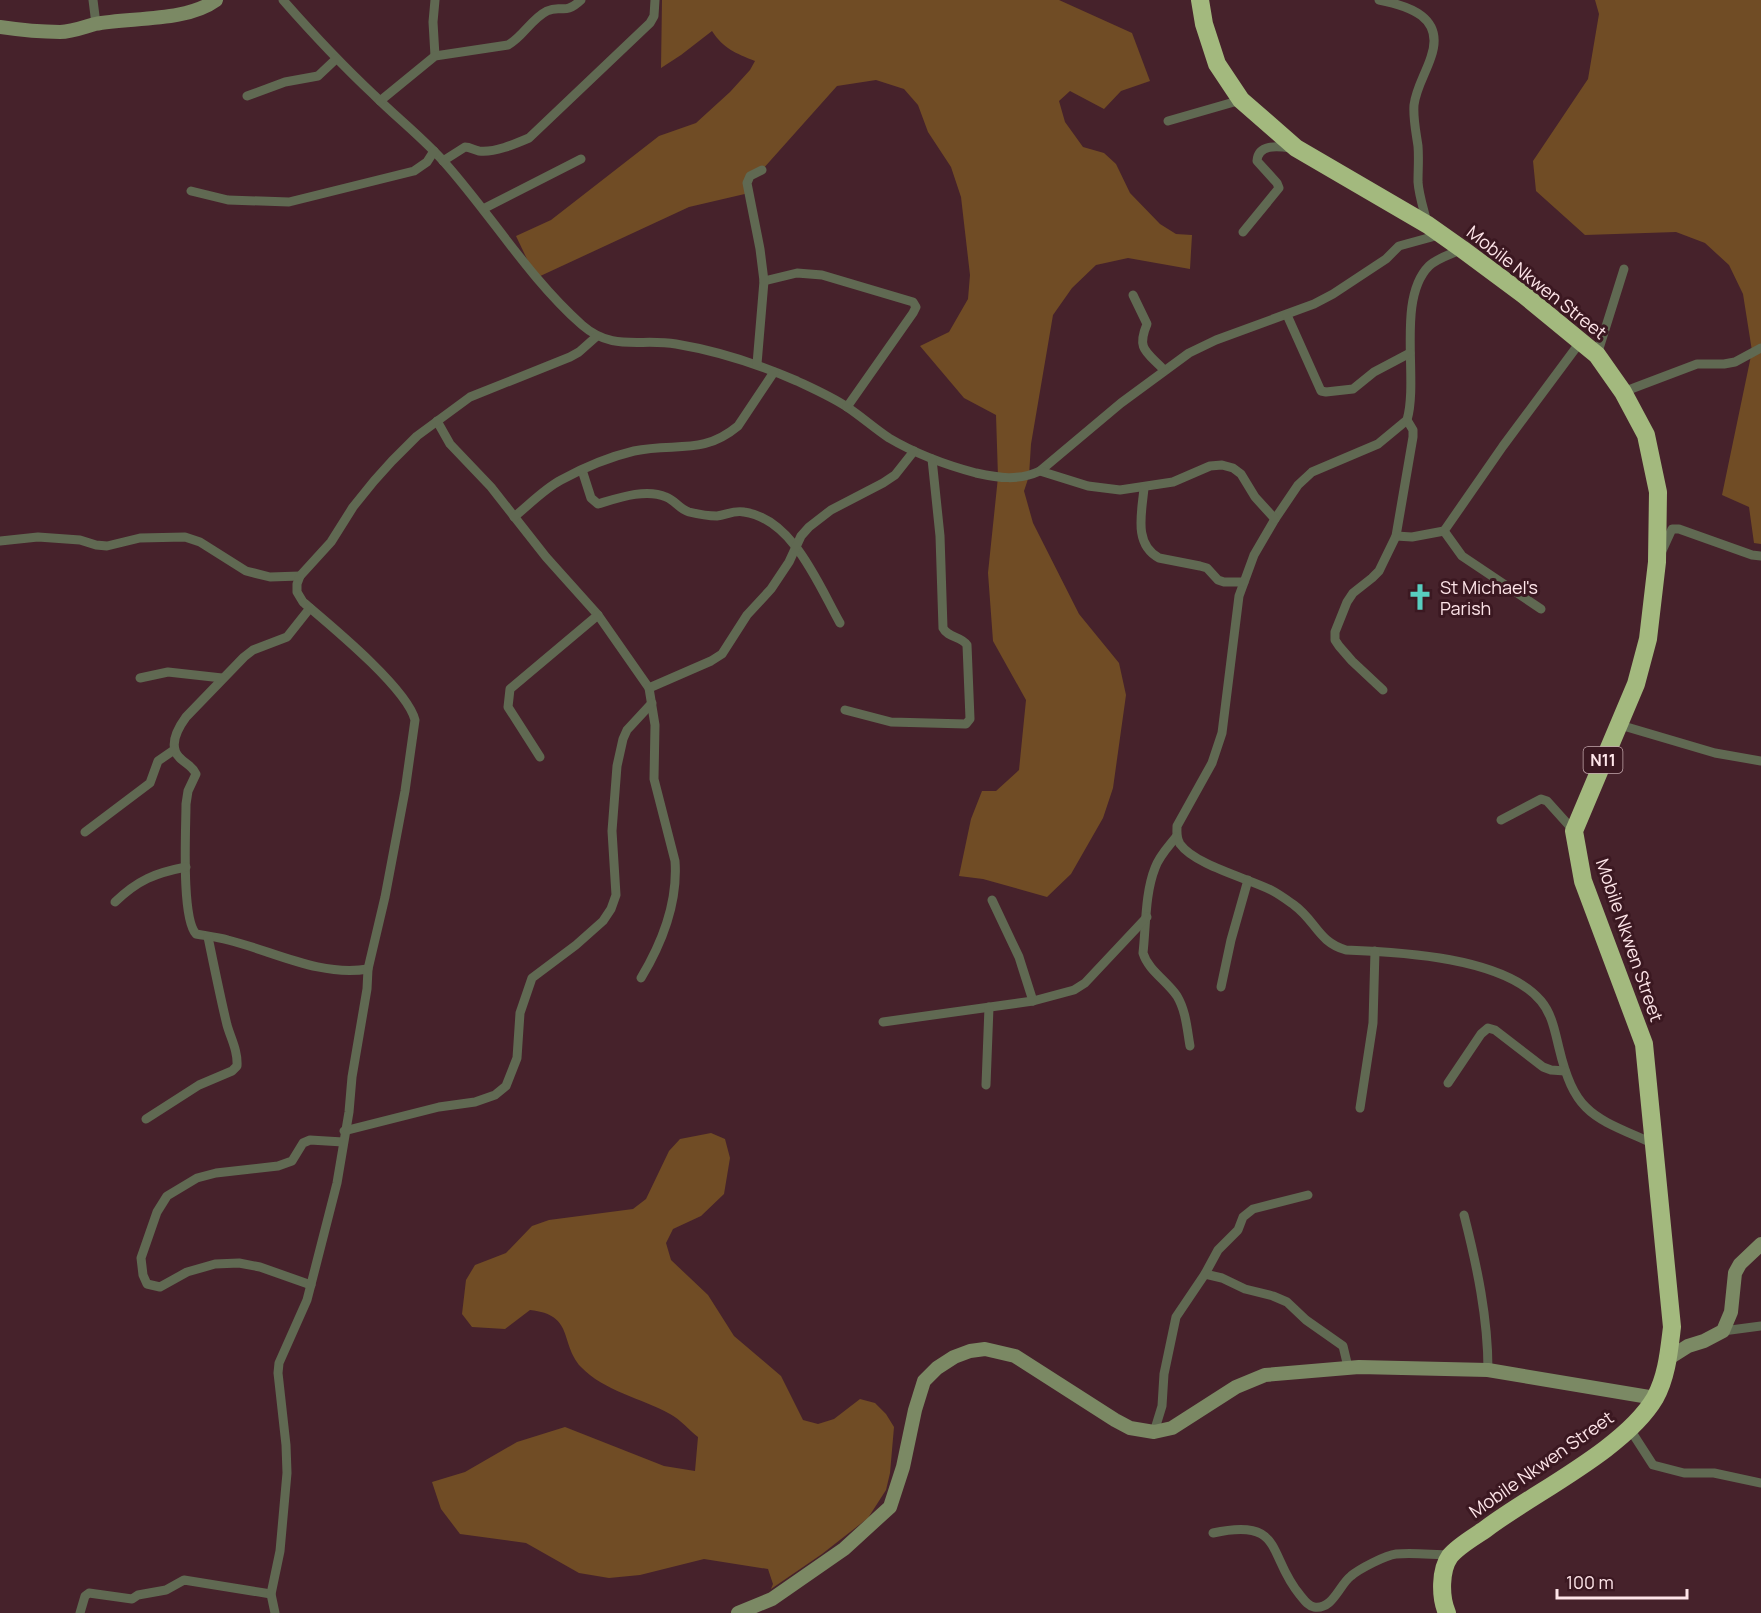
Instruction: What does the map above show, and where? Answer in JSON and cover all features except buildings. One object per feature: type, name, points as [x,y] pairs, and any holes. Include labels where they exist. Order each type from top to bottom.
[{"type":"highway","name":"Mobile Nkwen Street","points":[[1200,0],[1204,24],[1217,63],[1241,100],[1296,148],[1462,249],[1524,295],[1597,355],[1623,392],[1646,435],[1658,492],[1657,562],[1648,639],[1636,684],[1574,831],[1583,881],[1644,1044],[1672,1327],[1669,1358],[1655,1398],[1638,1420],[1603,1450],[1509,1511],[1451,1555]]},
{"type":"highway","points":[[1447,1613],[1443,1604],[1443,1586],[1445,1568],[1451,1555]]},
{"type":"street","points":[[93,0],[96,24]]},
{"type":"street","points":[[0,27],[23,31],[63,33],[96,24],[164,17],[206,7],[216,0]]},
{"type":"street","points":[[283,0],[336,59],[443,161],[537,278],[582,325],[597,336],[623,343],[676,344],[757,364],[847,407],[866,422],[914,451],[932,459],[962,469],[1014,478],[1029,476],[1040,471],[1114,408],[1189,353],[1216,340],[1287,315],[1333,294],[1386,259],[1399,246],[1434,230],[1418,184],[1419,156],[1414,122],[1417,92],[1432,55],[1433,37],[1430,24],[1420,13],[1404,5],[1379,0]]},
{"type":"street","points":[[435,0],[433,22],[435,56]]},
{"type":"street","points":[[380,101],[435,56],[508,45],[514,42],[542,14],[549,10],[571,9],[581,0]]},
{"type":"street","points":[[443,161],[465,147],[481,151],[516,144],[529,138],[650,23],[654,16],[652,0]]},
{"type":"street","points":[[247,96],[285,82],[318,76],[336,59]]},
{"type":"street","points":[[1168,121],[1241,100]]},
{"type":"street","points":[[1243,232],[1278,188],[1257,161],[1257,155],[1261,150],[1276,146],[1296,148]]},
{"type":"street","points":[[191,191],[228,200],[263,202],[300,200],[414,171],[427,162],[434,152]]},
{"type":"street","points":[[483,209],[581,159]]},
{"type":"street","points":[[757,364],[765,281],[747,183],[750,176],[762,170]]},
{"type":"street","points":[[1190,1046],[1182,1005],[1176,995],[1145,961],[1143,952],[1147,917],[1155,867],[1176,837],[1178,826],[1212,763],[1220,741],[1234,627],[1244,582],[1254,555],[1298,485],[1312,472],[1378,444],[1407,420],[1411,400],[1410,353],[1415,292],[1430,265],[1462,249]]},
{"type":"street","points":[[1597,355],[1623,269]]},
{"type":"street","points":[[765,281],[797,273],[816,274],[913,302],[916,307],[913,313],[847,407]]},
{"type":"street","points":[[1133,296],[1147,324],[1141,343],[1143,348],[1164,370]]},
{"type":"street","points":[[1287,315],[1321,391],[1353,389],[1374,372],[1410,353]]},
{"type":"street","points":[[275,1613],[271,1594],[280,1551],[287,1473],[279,1363],[308,1300],[337,1183],[366,998],[368,969],[385,897],[405,791],[415,720],[413,711],[403,697],[363,655],[303,602],[297,592],[297,584],[300,576],[331,542],[353,507],[392,460],[437,421],[470,397],[579,352],[597,336]]},
{"type":"street","points":[[1396,536],[1412,537],[1444,531],[1503,446],[1581,341]]},
{"type":"street","points":[[1623,392],[1697,364],[1735,362],[1761,348]]},
{"type":"street","points":[[514,517],[560,480],[618,455],[666,446],[696,447],[711,443],[738,426],[774,372]]},
{"type":"street","points":[[1383,690],[1339,646],[1335,640],[1335,632],[1347,602],[1353,593],[1379,571],[1396,536],[1413,437],[1413,430],[1407,420]]},
{"type":"street","points":[[437,421],[450,444],[491,487],[546,557],[598,615],[649,688],[655,725],[654,779],[675,861],[676,874],[670,913],[652,959],[641,978]]},
{"type":"street","points":[[649,688],[722,654],[747,615],[771,589],[789,562],[801,536],[831,510],[894,475],[914,451]]},
{"type":"street","points":[[845,710],[891,723],[966,724],[970,718],[967,645],[965,641],[945,632],[943,628],[940,536],[932,459]]},
{"type":"street","points":[[1040,471],[1104,489],[1120,490],[1173,482],[1210,466],[1221,465],[1233,468],[1241,474],[1255,497],[1275,519]]},
{"type":"street","points":[[582,470],[591,498],[595,503],[634,495],[664,495],[689,512],[718,516],[744,512],[764,518],[777,526],[796,546],[840,623]]},
{"type":"street","points":[[1144,488],[1141,533],[1143,543],[1152,554],[1159,558],[1207,568],[1218,580],[1224,582],[1244,582]]},
{"type":"street","points":[[1657,562],[1672,529],[1679,529],[1752,555],[1761,556]]},
{"type":"street","points":[[1444,531],[1462,556],[1541,609]]},
{"type":"street","points":[[0,542],[38,537],[80,540],[107,546],[140,538],[185,537],[200,542],[246,571],[270,578],[300,576]]},
{"type":"street","points":[[310,608],[287,637],[253,650],[222,678],[178,728],[174,750],[178,757],[193,768],[196,774],[188,791],[186,804],[186,884],[192,930],[196,934],[228,940],[336,970],[352,972],[368,969]]},
{"type":"street","points":[[540,758],[508,708],[510,689],[598,615]]},
{"type":"street","points":[[140,678],[168,672],[222,678]]},
{"type":"street","points":[[344,1131],[439,1107],[475,1102],[495,1095],[506,1086],[517,1058],[520,1013],[532,978],[603,921],[611,909],[616,895],[612,831],[617,766],[627,730],[652,703]]},
{"type":"street","points":[[1620,725],[1715,753],[1761,761]]},
{"type":"street","points":[[85,832],[150,783],[158,761],[174,750]]},
{"type":"street","points":[[1501,820],[1541,800],[1547,801],[1574,831]]},
{"type":"street","points":[[1176,837],[1181,846],[1207,863],[1271,890],[1299,908],[1325,940],[1335,946],[1346,950],[1433,957],[1472,965],[1516,981],[1541,1001],[1549,1014],[1564,1071],[1580,1101],[1589,1112],[1599,1119],[1652,1143]]},
{"type":"street","points":[[115,902],[131,886],[161,872],[186,867]]},
{"type":"street","points":[[1221,987],[1231,940],[1248,880]]},
{"type":"street","points":[[992,900],[1019,957],[1033,1001]]},
{"type":"street","points":[[883,1022],[1033,1001],[1074,990],[1085,982],[1147,917]]},
{"type":"street","points":[[146,1119],[199,1085],[232,1071],[237,1066],[236,1050],[228,1030],[208,937]]},
{"type":"street","points":[[1360,1108],[1373,1023],[1375,951]]},
{"type":"street","points":[[986,1085],[989,1007]]},
{"type":"street","points":[[1448,1083],[1481,1034],[1488,1028],[1495,1030],[1543,1067],[1564,1071]]},
{"type":"street","points":[[311,1285],[260,1267],[239,1263],[215,1264],[188,1272],[159,1287],[153,1287],[147,1284],[143,1275],[141,1258],[149,1232],[167,1196],[197,1178],[216,1173],[278,1166],[292,1161],[303,1143],[310,1140],[343,1142]]},
{"type":"street","points":[[1154,1432],[1162,1406],[1164,1374],[1176,1317],[1218,1250],[1238,1230],[1244,1217],[1253,1209],[1308,1195]]},
{"type":"street","points":[[1464,1215],[1482,1297],[1488,1342],[1488,1370]]},
{"type":"street","points":[[1723,1331],[1731,1312],[1735,1274],[1740,1264],[1761,1244]]},
{"type":"street","points":[[1205,1274],[1287,1302],[1306,1320],[1343,1346],[1348,1367]]},
{"type":"street","points":[[1669,1358],[1688,1346],[1723,1331],[1761,1326]]},
{"type":"street","points":[[738,1613],[772,1599],[844,1550],[890,1508],[903,1467],[915,1410],[924,1381],[937,1368],[954,1357],[970,1351],[985,1349],[1015,1356],[1130,1428],[1154,1432],[1172,1428],[1245,1381],[1265,1375],[1348,1367],[1488,1370],[1655,1398]]},
{"type":"street","points":[[1638,1420],[1633,1434],[1653,1465],[1684,1473],[1714,1473],[1761,1482]]},
{"type":"street","points":[[1213,1533],[1244,1528],[1268,1538],[1276,1548],[1283,1567],[1296,1590],[1308,1604],[1314,1607],[1330,1601],[1351,1576],[1393,1554],[1451,1555]]},
{"type":"street","points":[[80,1613],[88,1593],[132,1599],[138,1595],[166,1590],[184,1580],[271,1594]]},
{"type":"shaded area","points":[[662,0],[1059,0],[1132,33],[1150,81],[1121,91],[1104,109],[1070,91],[1059,101],[1065,122],[1083,147],[1104,153],[1116,164],[1130,193],[1160,224],[1176,234],[1192,235],[1190,269],[1128,258],[1096,265],[1072,288],[1053,315],[1031,444],[1029,476],[1024,491],[1033,523],[1079,614],[1119,663],[1126,695],[1113,788],[1103,818],[1071,874],[1047,897],[983,879],[959,876],[971,819],[982,791],[996,791],[1019,770],[1026,700],[993,641],[988,573],[998,477],[996,415],[964,398],[920,346],[949,332],[968,299],[970,275],[961,197],[951,167],[928,132],[918,105],[904,89],[876,80],[837,86],[762,170],[750,176],[749,193],[689,207],[536,278],[516,236],[551,220],[659,136],[696,123],[750,70],[755,61],[730,50],[712,31],[661,68]]},
{"type":"shaded area","points":[[1595,0],[1761,0],[1761,544],[1754,543],[1749,507],[1722,495],[1752,351],[1743,294],[1729,265],[1705,243],[1676,232],[1585,235],[1536,191],[1533,161],[1588,79],[1599,14]]},
{"type":"shaded area","points":[[711,1133],[725,1139],[730,1158],[724,1194],[701,1216],[673,1229],[666,1243],[671,1260],[708,1295],[734,1336],[781,1376],[803,1420],[818,1424],[834,1419],[860,1399],[875,1403],[886,1414],[894,1427],[890,1473],[886,1490],[868,1518],[822,1554],[771,1589],[773,1584],[768,1569],[704,1559],[640,1575],[609,1578],[579,1573],[526,1543],[460,1534],[441,1509],[432,1482],[465,1472],[517,1442],[565,1427],[664,1466],[695,1471],[698,1437],[670,1414],[612,1388],[590,1375],[574,1358],[564,1331],[554,1318],[530,1310],[505,1329],[472,1327],[462,1314],[466,1280],[475,1265],[506,1253],[532,1226],[549,1220],[633,1209],[646,1199],[669,1151],[680,1139]]},
{"type":"place","name":"St Michael's Parish","points":[[1420,597]]}]
